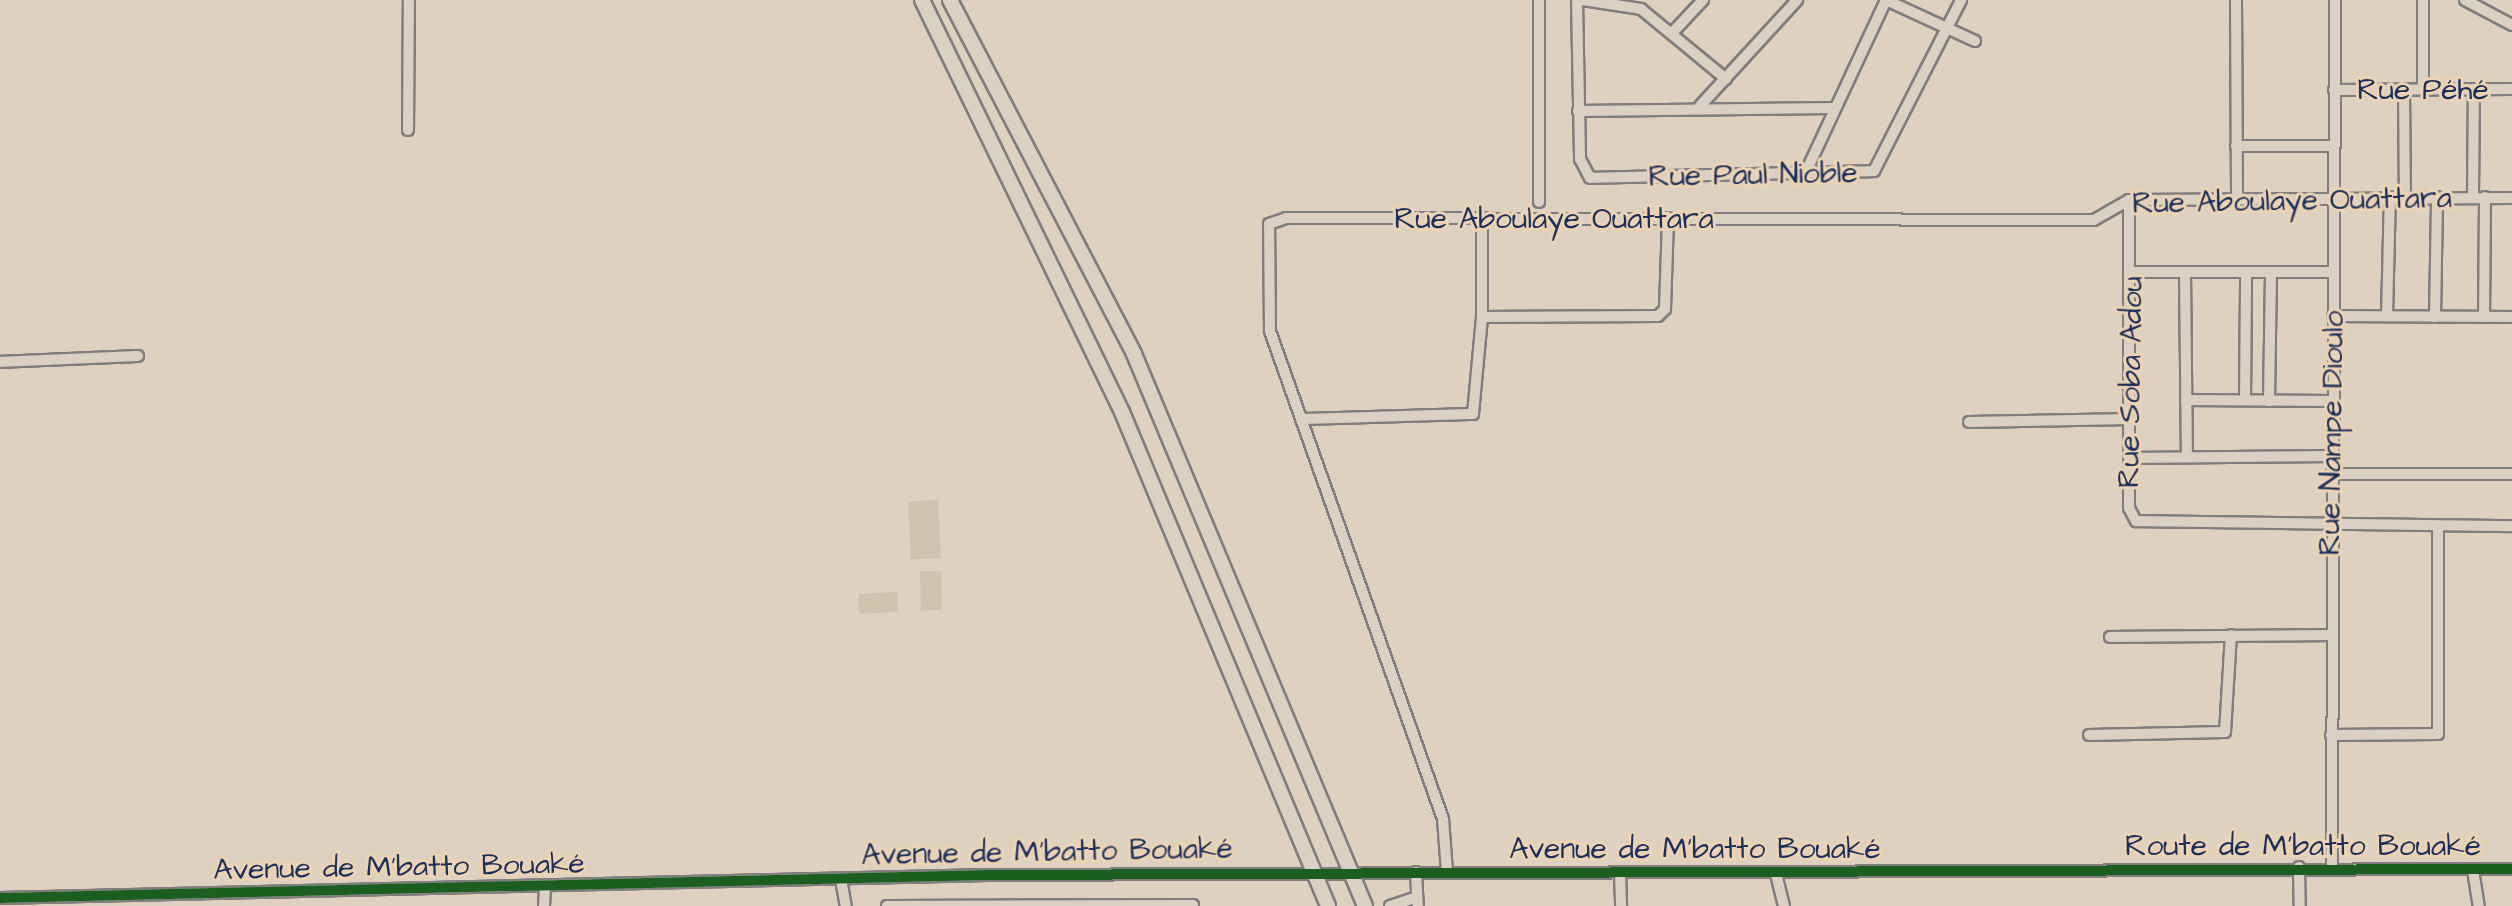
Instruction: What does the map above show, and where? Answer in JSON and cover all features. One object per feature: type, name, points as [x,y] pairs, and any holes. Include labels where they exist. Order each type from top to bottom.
[{"type":"highway","points":[[922,0],[1122,412],[1328,906]]},
{"type":"highway","points":[[950,0],[1134,354],[1365,906]]},
{"type":"street","points":[[408,130],[409,0]]},
{"type":"street","points":[[1539,0],[1539,202]]},
{"type":"street","points":[[1726,79],[1642,4],[1580,0],[1578,111],[1700,106],[1833,108]]},
{"type":"street","points":[[1673,32],[1703,0]]},
{"type":"street","points":[[1700,106],[1797,0]]},
{"type":"street","points":[[1804,176],[1833,108],[1886,0],[1975,41]]},
{"type":"street","name":"Rue Paul Nioble","points":[[1578,111],[1580,159],[1590,178],[1862,176],[1883,163],[1961,0]]},
{"type":"street","points":[[2236,0],[2237,197]]},
{"type":"street","name":"Rue Nampe Dioulo","points":[[2332,867],[2331,456],[2335,0]]},
{"type":"street","points":[[2423,0],[2423,89]]},
{"type":"street","points":[[2465,0],[2512,25]]},
{"type":"street","points":[[2474,89],[2484,317]]},
{"type":"street","name":"Rue Péhé","points":[[2334,90],[2512,89]]},
{"type":"street","points":[[2404,90],[2405,197]]},
{"type":"street","points":[[2236,146],[2333,146]]},
{"type":"street","name":"Rue Aboulaye Ouattara","points":[[1447,872],[1443,819],[1270,331],[1269,224],[1286,218],[2094,220],[2129,200],[2333,196],[2512,198]]},
{"type":"street","points":[[2387,316],[2390,197]]},
{"type":"street","points":[[2435,317],[2437,197]]},
{"type":"street","name":"Rue Soba Adou","points":[[2129,200],[2133,272],[2129,458],[2136,521],[2438,528],[2512,526]]},
{"type":"street","points":[[1301,419],[1473,414],[1482,317],[1482,218]]},
{"type":"street","points":[[1482,317],[1658,316],[1665,309],[1668,218]]},
{"type":"street","points":[[2133,272],[2334,272]]},
{"type":"street","points":[[2185,272],[2187,457]]},
{"type":"street","points":[[2269,401],[2271,272]]},
{"type":"street","points":[[2245,400],[2246,273]]},
{"type":"street","points":[[2333,316],[2512,317]]},
{"type":"street","points":[[0,362],[138,356]]},
{"type":"street","points":[[2186,400],[2332,401]]},
{"type":"street","points":[[1969,422],[2130,419]]},
{"type":"street","points":[[2129,458],[2331,456]]},
{"type":"street","points":[[2331,474],[2512,474]]},
{"type":"street","points":[[2331,735],[2438,734],[2438,528]]},
{"type":"street","points":[[2089,735],[2225,732],[2231,635]]},
{"type":"street","points":[[2110,637],[2331,635]]},
{"type":"street","points":[[2299,867],[2300,906]]},
{"type":"street","name":"Route de M'batto Bouaké","points":[[2095,872],[2299,867],[2512,869]]},
{"type":"street","points":[[2473,870],[2479,906]]},
{"type":"street","name":"Avenue de M'batto Bouaké","points":[[0,898],[1313,872],[2095,872]]},
{"type":"street","points":[[1390,906],[1418,901],[1416,872]]},
{"type":"street","points":[[1620,873],[1621,906]]},
{"type":"street","points":[[1776,874],[1784,906]]},
{"type":"street","points":[[841,879],[846,906]]},
{"type":"street","points":[[544,906],[545,889]]},
{"type":"street","points":[[887,906],[1193,905]]},
{"type":"shaded area","points":[[938,500],[941,558],[911,559],[908,502]]},
{"type":"shaded area","points":[[920,571],[941,571],[942,610],[921,610]]},
{"type":"shaded area","points":[[897,592],[898,612],[859,614],[858,594]]},
{"type":"cycle path","points":[[0,898],[988,875],[2512,869]]}]
